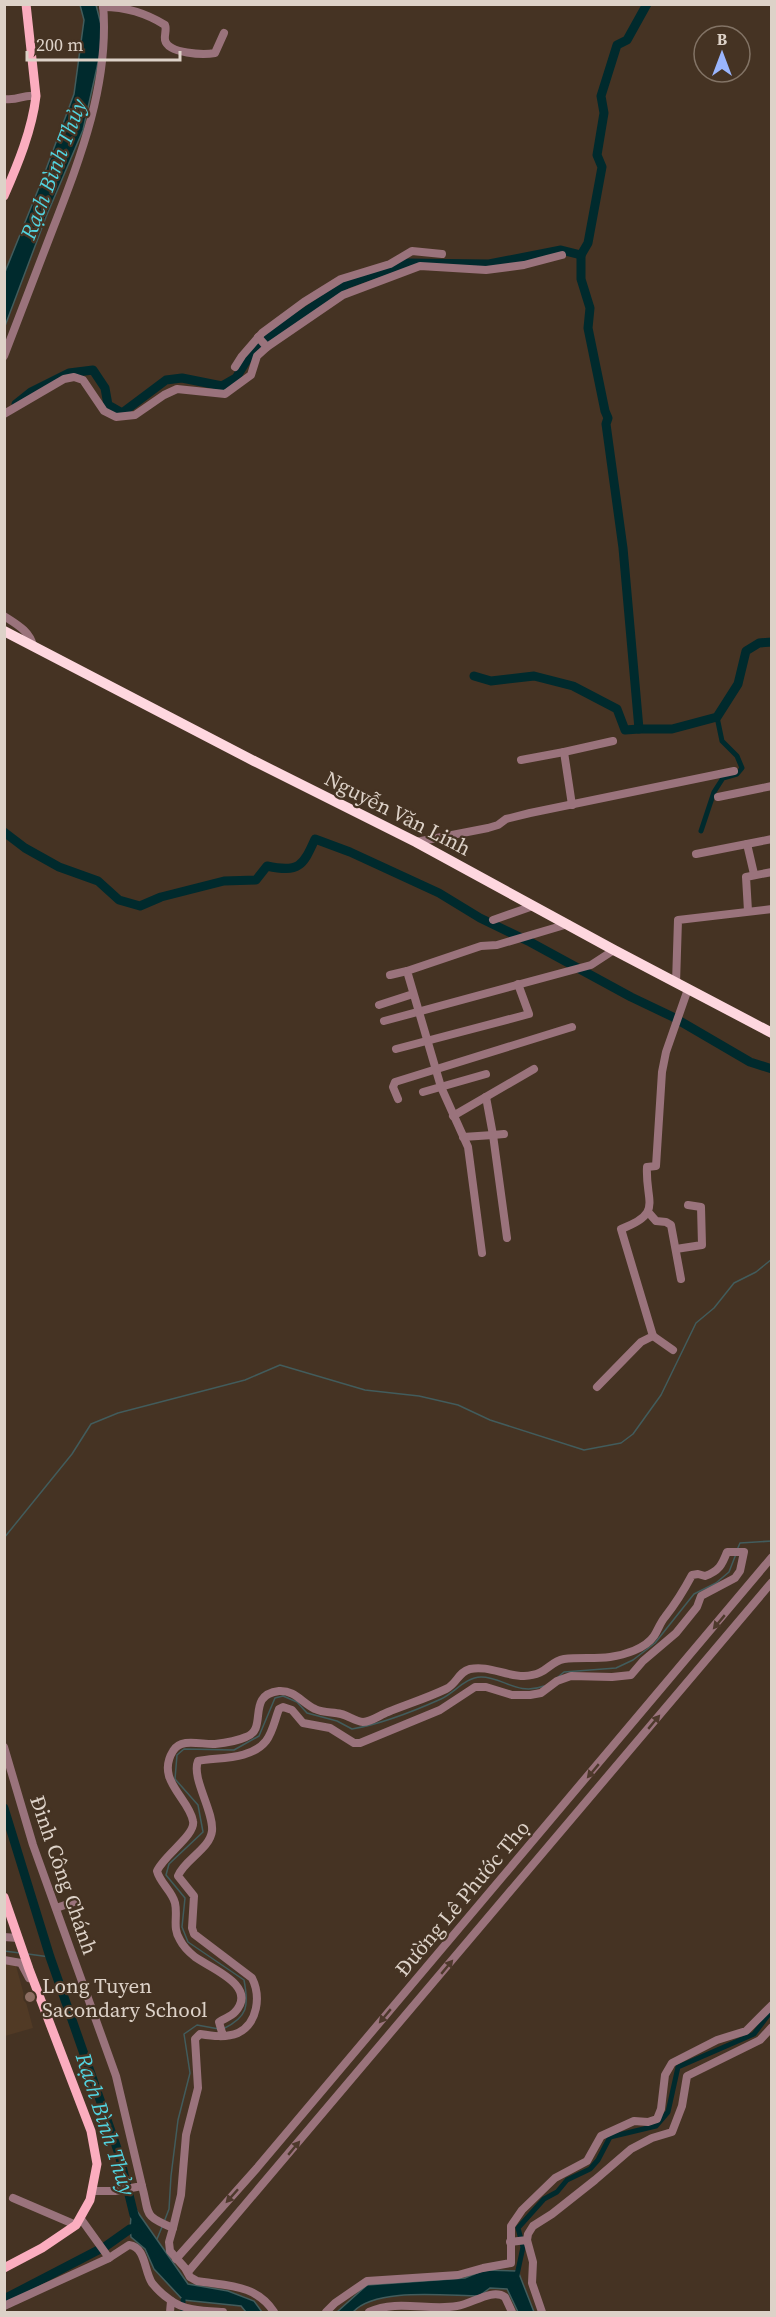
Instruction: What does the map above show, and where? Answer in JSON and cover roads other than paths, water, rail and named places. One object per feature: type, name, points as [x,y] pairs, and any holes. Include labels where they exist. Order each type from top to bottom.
[{"type":"highway","name":"Nguyễn Văn Linh","points":[[4,631],[416,842],[771,1032]]},
{"type":"main road","points":[[4,196],[7,182],[30,128],[36,96],[26,4]]},
{"type":"main road","points":[[4,1897],[29,1969],[92,2131],[97,2157],[93,2191],[79,2222],[42,2248],[4,2268]]},
{"type":"street","points":[[4,356],[68,195],[90,124],[105,51],[103,6],[122,7],[159,21],[165,25],[165,40],[168,45],[195,55],[215,53],[224,33]]},
{"type":"street","points":[[4,99],[15,100],[26,94],[36,96]]},
{"type":"street","points":[[235,367],[258,337],[304,302],[341,279],[390,264],[412,252],[442,254]]},
{"type":"street","points":[[4,414],[58,381],[70,377],[83,380],[104,411],[116,417],[135,415],[177,389],[225,394],[251,375],[257,356],[267,346],[343,295],[420,266],[486,270],[524,265],[562,255]]},
{"type":"street","points":[[258,337],[267,346]]},
{"type":"street","points":[[4,616],[24,630],[32,639],[33,646]]},
{"type":"street","points":[[521,760],[613,741]]},
{"type":"street","points":[[564,752],[572,805]]},
{"type":"street","points":[[416,842],[488,828],[506,819],[734,771]]},
{"type":"street","points":[[718,797],[771,786]]},
{"type":"street","points":[[696,854],[771,839]]},
{"type":"street","points":[[747,844],[754,874]]},
{"type":"street","points":[[748,911],[746,876],[771,872]]},
{"type":"street","points":[[493,920],[533,906]]},
{"type":"street","points":[[676,982],[678,920],[771,909]]},
{"type":"street","points":[[390,975],[481,946],[497,945],[568,924]]},
{"type":"street","points":[[384,1021],[591,965],[614,950]]},
{"type":"street","points":[[408,971],[441,1087],[469,1152],[482,1253]]},
{"type":"street","points":[[396,1048],[529,1014],[518,984]]},
{"type":"street","points":[[673,1350],[653,1336],[621,1229],[642,1220],[649,1213],[647,1167],[656,1166],[662,1072],[666,1052],[688,989]]},
{"type":"street","points":[[379,1005],[413,994]]},
{"type":"street","points":[[398,1098],[393,1083],[572,1028]]},
{"type":"street","points":[[453,1116],[534,1069]]},
{"type":"street","points":[[423,1092],[486,1074]]},
{"type":"street","points":[[486,1097],[507,1238]]},
{"type":"street","points":[[464,1137],[504,1134]]},
{"type":"street","points":[[676,1249],[702,1245],[701,1207],[688,1205]]},
{"type":"street","points":[[649,1213],[656,1221],[671,1225],[681,1279]]},
{"type":"street","points":[[597,1387],[641,1342],[653,1336]]},
{"type":"street","points":[[221,2032],[222,2020],[232,2015],[239,2007],[241,1997],[238,1988],[224,1974],[193,1955],[180,1941],[175,1926],[176,1905],[157,1871],[171,1850],[191,1832],[193,1825],[188,1808],[171,1784],[169,1762],[171,1753],[177,1746],[185,1743],[214,1744],[251,1735],[256,1730],[261,1701],[268,1694],[291,1692],[312,1708],[345,1715],[364,1722],[421,1701],[445,1689],[454,1683],[461,1673],[471,1669],[486,1668],[518,1676],[536,1675],[547,1671],[561,1660],[603,1658],[624,1654],[652,1638],[664,1618],[678,1602],[692,1575],[705,1576],[714,1572],[721,1566],[726,1553],[744,1552],[735,1578],[701,1596],[697,1607],[676,1633],[628,1676],[571,1677],[557,1681],[541,1692],[530,1695],[512,1695],[486,1687],[474,1687],[440,1710],[360,1743],[354,1743],[330,1728],[303,1723],[292,1710],[283,1707],[279,1709],[268,1737],[261,1746],[242,1755],[198,1761],[197,1771],[206,1800],[212,1832],[207,1842],[185,1865],[178,1876],[194,1896],[192,1928],[194,1935],[252,1978],[257,2000],[255,2013],[246,2027],[237,2033],[200,2034],[195,2039],[197,2093],[186,2135],[181,2195],[171,2228],[170,2252],[190,2277],[197,2281],[250,2290],[261,2298],[274,2313]]},
{"type":"street","name":"Đường Lê Phước Thọ","points":[[176,2259],[257,2168],[770,1559]]},
{"type":"street","name":"Đường Lê Phước Thọ","points":[[188,2272],[771,1582]]},
{"type":"street","points":[[738,1599],[749,1608]]},
{"type":"street","name":"Đinh Công Chánh","points":[[4,1747],[21,1809],[118,2083],[146,2210],[158,2223],[171,2228]]},
{"type":"street","points":[[56,1908],[77,1901]]},
{"type":"street","points":[[464,1924],[475,1934]]},
{"type":"street","points":[[4,1937],[20,1941]]},
{"type":"street","points":[[4,1960],[21,1963],[28,1977],[35,1983]]},
{"type":"street","points":[[326,2313],[335,2303],[367,2281],[458,2276],[483,2268],[509,2265],[512,2258],[511,2226],[522,2210],[555,2178],[587,2161],[598,2138],[634,2121],[650,2122],[657,2119],[661,2109],[665,2074],[672,2063],[708,2044],[746,2031],[771,2005]]},
{"type":"street","points":[[542,2313],[532,2283],[533,2262],[526,2240],[533,2226],[552,2214],[631,2149],[644,2141],[672,2132],[682,2106],[687,2076],[760,2040],[771,2026]]},
{"type":"street","points":[[257,2168],[268,2178]]},
{"type":"street","points":[[93,2191],[121,2190],[140,2186]]},
{"type":"street","points":[[13,2198],[79,2222],[93,2236],[108,2257]]},
{"type":"street","points":[[512,2242],[526,2240]]},
{"type":"street","points":[[4,2306],[108,2257],[126,2246],[135,2246],[142,2255],[152,2282],[173,2302],[194,2311],[223,2313]]},
{"type":"street","points":[[369,2313],[393,2306],[458,2306],[496,2293],[506,2297],[512,2313]]},
{"type":"street","points":[[170,2313],[173,2302]]},
{"type":"water","name":"Rạch Bình Thủy","points":[[80,5],[96,5],[104,36],[83,130],[46,217],[5,326],[5,272],[74,94],[84,20]]},
{"type":"water","points":[[132,2204],[188,2284],[228,2291],[254,2301],[262,2312],[246,2312],[241,2306],[183,2300],[154,2269],[145,2249],[131,2237]]},
{"type":"water","points":[[484,2270],[518,2271],[534,2312],[518,2312],[507,2289],[490,2288],[479,2296],[431,2294],[395,2296],[364,2304],[353,2312],[337,2312],[367,2285],[465,2278]]},
{"type":"waterway","points":[[16,404],[31,392],[69,373],[93,370],[105,388],[108,405],[122,413],[166,380],[182,378],[222,386],[236,378],[250,355],[272,334],[347,284],[406,263],[489,264],[561,250],[581,255],[588,243],[602,167],[597,155],[604,113],[601,96],[617,45],[627,40],[647,4]]},
{"type":"waterway","points":[[581,255],[581,279],[590,308],[588,328],[608,418],[606,424],[623,548],[639,729],[672,729],[717,717],[738,684],[746,651],[759,643],[772,642]]},
{"type":"waterway","points":[[474,676],[491,681],[534,676],[573,686],[617,709],[625,730],[639,729]]},
{"type":"waterway","points":[[701,831],[714,792],[723,778],[737,774],[742,768],[737,756],[722,741],[717,717]]},
{"type":"waterway","points":[[4,832],[25,848],[59,867],[98,881],[119,900],[140,906],[161,897],[224,881],[256,880],[267,866],[293,868],[307,856],[315,839],[350,852],[439,893],[480,918],[673,1017],[750,1062],[772,1069]]},
{"type":"waterway","points":[[4,1538],[72,1454],[91,1424],[118,1413],[245,1380],[280,1365],[365,1390],[419,1396],[458,1405],[490,1420],[584,1450],[621,1443],[633,1434],[661,1395],[696,1323],[714,1308],[734,1283],[756,1272],[772,1259]]},
{"type":"waterway","points":[[737,1550],[740,1543],[772,1541]]},
{"type":"waterway","points":[[558,1677],[564,1672],[616,1668],[633,1660],[655,1643],[694,1594],[716,1583],[729,1572],[736,1554]]},
{"type":"waterway","points":[[223,2029],[238,2020],[245,2010],[244,1980],[188,1942],[182,1927],[185,1898],[166,1875],[169,1864],[203,1832],[198,1805],[175,1779],[177,1755],[184,1749],[234,1750],[259,1736],[275,1698],[283,1696],[297,1702],[307,1713],[337,1721],[352,1729],[386,1721],[441,1699],[465,1682],[476,1678],[489,1678],[526,1689],[544,1686]]},
{"type":"waterway","name":"Rạch Bình Thủy","points":[[4,1808],[50,1957],[119,2154],[134,2215]]},
{"type":"waterway","points":[[4,1951],[20,1953]]},
{"type":"waterway","points":[[28,1954],[50,1957]]},
{"type":"waterway","points":[[517,2275],[523,2247],[518,2228],[544,2199],[557,2192],[567,2180],[590,2169],[598,2160],[610,2137],[656,2126],[668,2112],[678,2067],[754,2034],[772,2010]]},
{"type":"waterway","points":[[164,2222],[169,2209],[178,2120],[190,2073],[184,2034],[197,2025],[219,2029]]},
{"type":"waterway","points":[[157,2239],[162,2227]]},
{"type":"waterway","name":"Rạch Bình Thủy","points":[[4,2299],[106,2246],[130,2229],[138,2228]]},
{"type":"waterway","points":[[183,2300],[183,2312]]},
{"type":"place","name":"Long Tuyen Sacondary School","points":[[30,1997]]}]
